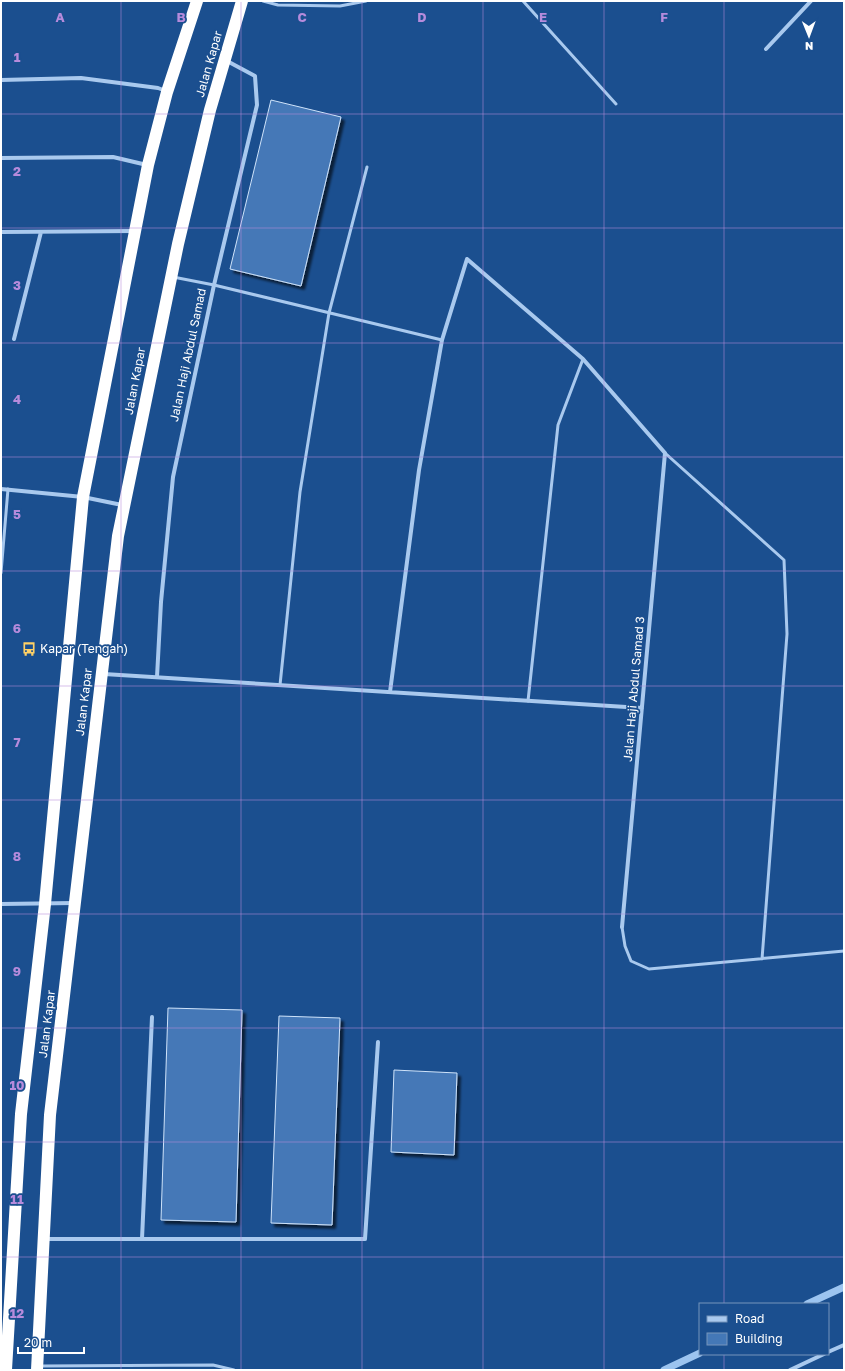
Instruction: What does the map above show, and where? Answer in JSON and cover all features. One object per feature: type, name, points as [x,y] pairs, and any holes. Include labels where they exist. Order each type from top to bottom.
[{"type":"highway","name":"Jalan Kapar","points":[[6,1370],[21,1114],[45,904],[83,497],[148,165],[166,92],[197,1]]},
{"type":"highway","name":"Jalan Kapar","points":[[37,1368],[50,1115],[118,536],[171,276],[210,110],[242,1]]},
{"type":"street","points":[[766,49],[811,1]]},
{"type":"street","name":"Jalan Haji Abdul Samad","points":[[157,677],[161,602],[172,477],[214,285],[257,105],[255,76],[224,60]]},
{"type":"street","points":[[1,80],[81,78],[158,88],[166,92]]},
{"type":"street","points":[[1,158],[113,157],[148,165]]},
{"type":"street","points":[[1,232],[135,231]]},
{"type":"street","points":[[14,339],[41,232]]},
{"type":"street","points":[[390,692],[419,470],[442,340],[467,259],[583,359],[665,453]]},
{"type":"street","name":"Jalan Haji Abdul Samad 3","points":[[622,927],[665,453]]},
{"type":"street","points":[[1,489],[83,497],[124,506]]},
{"type":"street","points":[[102,674],[642,708]]},
{"type":"street","points":[[1,904],[75,903]]},
{"type":"street","points":[[142,1239],[152,1017]]},
{"type":"street","points":[[43,1239],[365,1239],[378,1042]]},
{"type":"street","points":[[829,1352],[844,1345]]},
{"type":"street","points":[[790,1370],[822,1355]]},
{"type":"lane","points":[[263,1],[278,5],[340,6],[366,1]]},
{"type":"lane","points":[[523,1],[616,104]]},
{"type":"lane","points":[[280,685],[300,492],[329,313],[367,167]]},
{"type":"lane","points":[[171,276],[442,340]]},
{"type":"lane","points":[[528,701],[558,425],[583,359]]},
{"type":"lane","points":[[665,453],[784,560],[787,634],[762,959]]},
{"type":"lane","points":[[1,574],[8,489]]},
{"type":"lane","points":[[622,927],[625,946],[632,961],[649,969],[844,951]]},
{"type":"lane","points":[[37,1368],[120,1365],[213,1365],[234,1370]]},
{"type":"lane","points":[[120,1365],[120,1370]]},
{"type":"building","points":[[271,100],[341,117],[301,286],[230,269]]},
{"type":"building","points":[[168,1008],[242,1010],[236,1222],[161,1220]]},
{"type":"building","points":[[279,1016],[340,1018],[332,1225],[271,1223]]},
{"type":"building","points":[[394,1070],[457,1073],[454,1155],[391,1152]]},
{"type":"waterway","points":[[809,1303],[844,1287]]},
{"type":"waterway","points":[[664,1370],[699,1353]]},
{"type":"place","name":"Kapar (Tengah)","points":[[29,649]]}]
